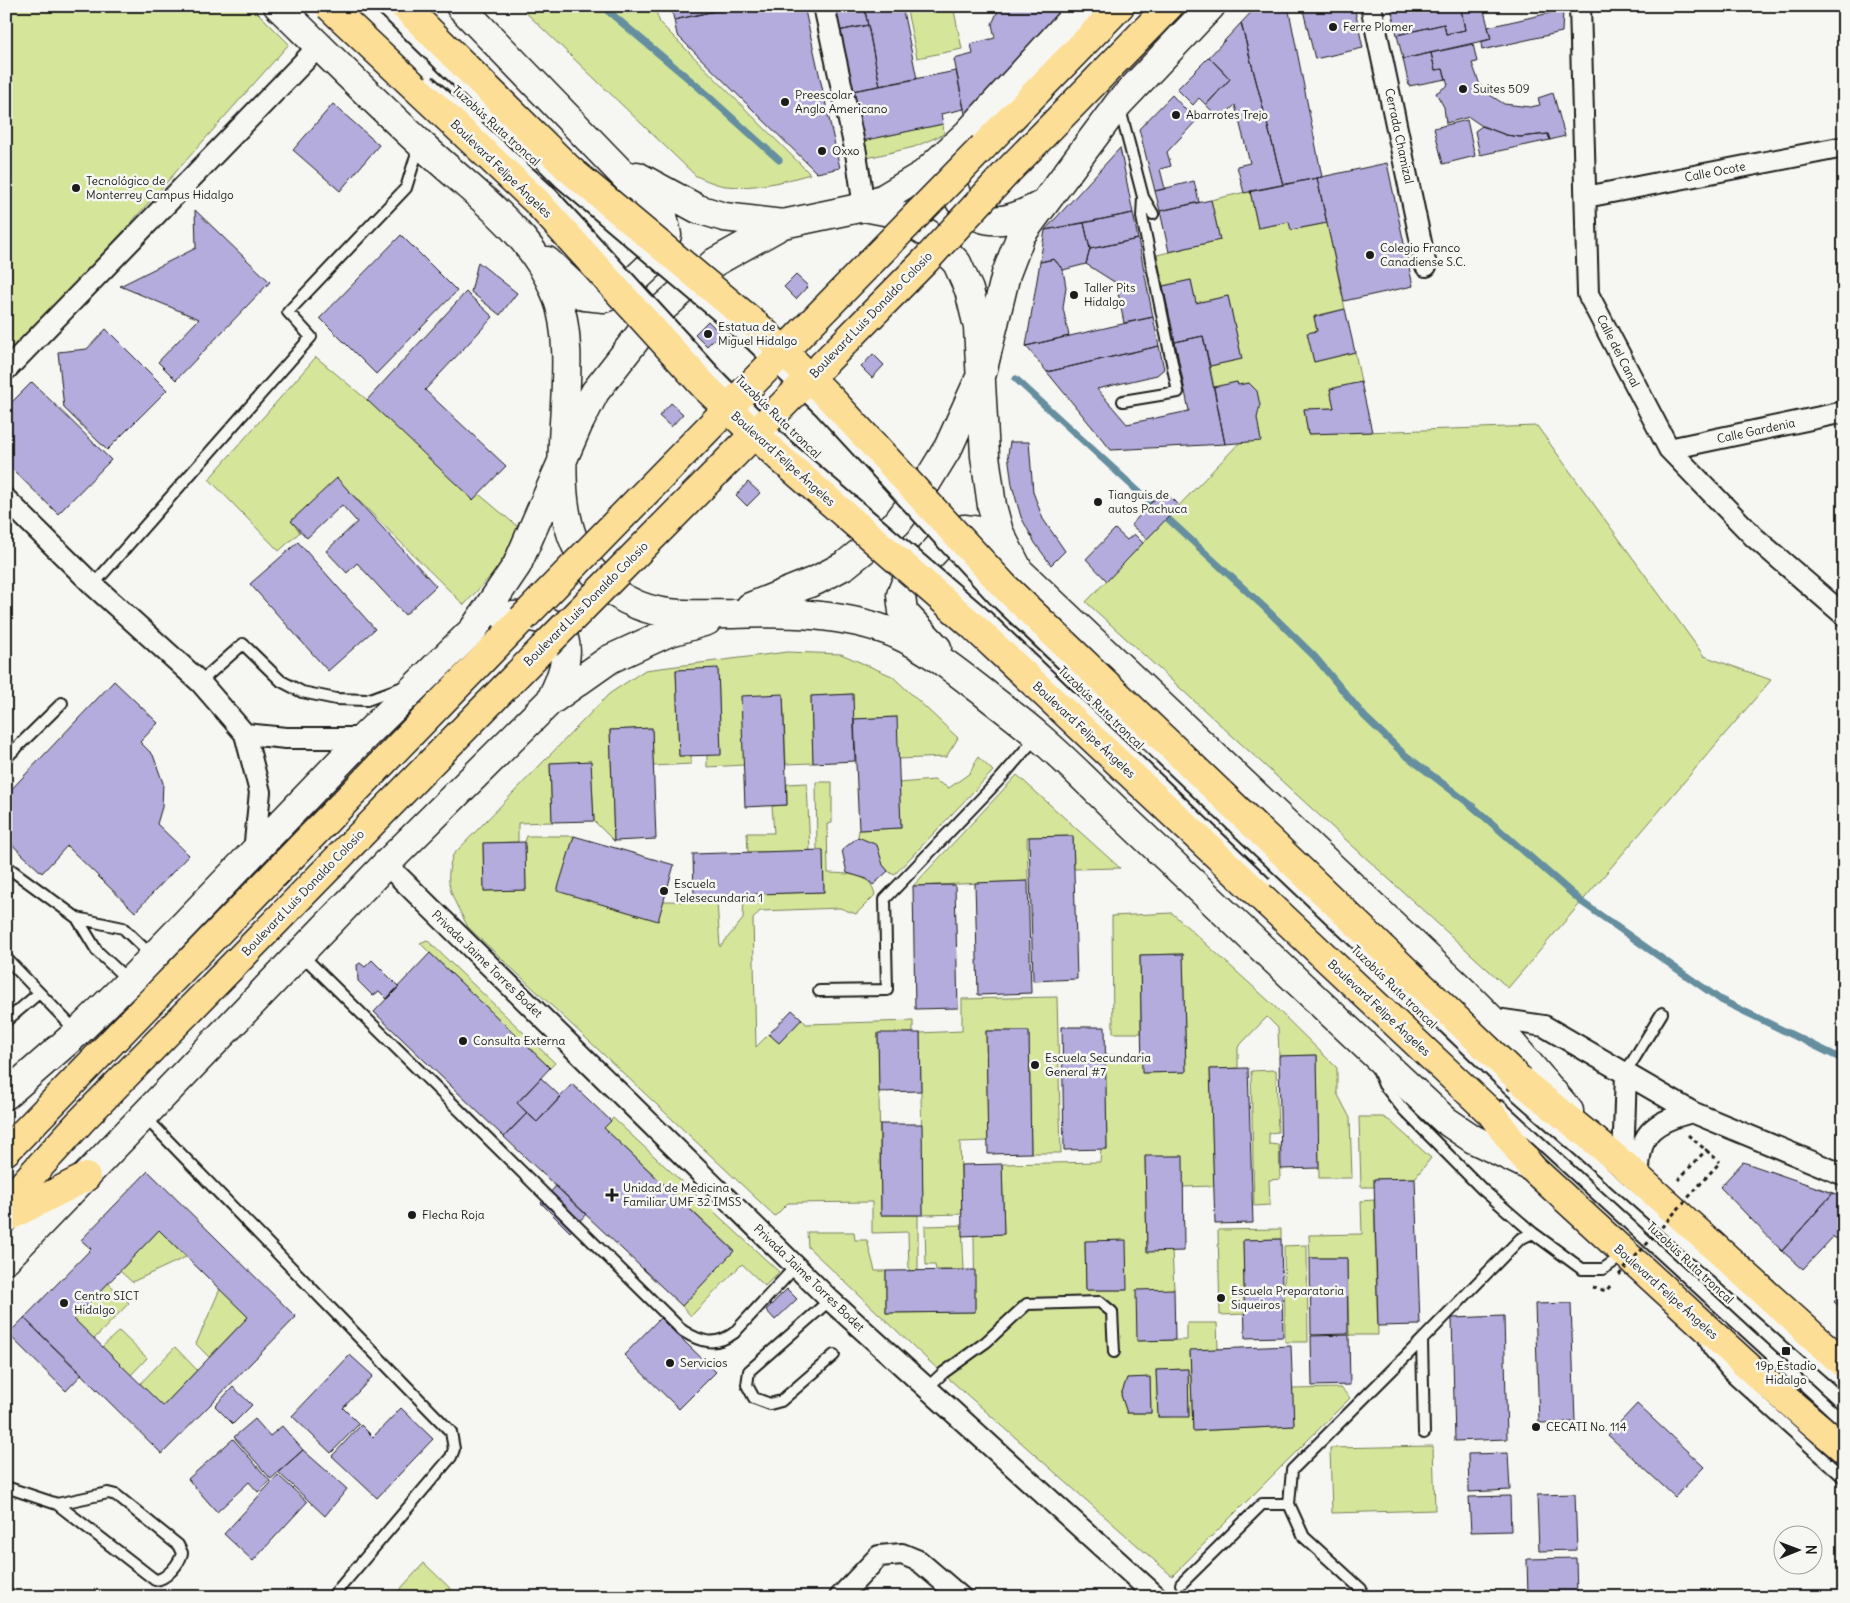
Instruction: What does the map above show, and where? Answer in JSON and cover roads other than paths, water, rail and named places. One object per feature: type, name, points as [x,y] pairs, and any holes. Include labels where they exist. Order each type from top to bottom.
[{"type":"main road","points":[[278,6],[420,143],[524,237],[584,296],[604,298],[624,291],[660,256],[667,235],[663,216],[613,161],[460,6]]},
{"type":"main road","name":"Boulevard Felipe Ángeles","points":[[329,6],[536,201],[705,387],[773,452],[972,625],[1491,1105],[1531,1167],[1622,1265],[1694,1318],[1844,1449]]},
{"type":"main road","points":[[404,6],[569,169],[762,330],[830,398],[1004,586],[1512,1082],[1594,1140],[1631,1171],[1844,1364]]},
{"type":"main road","points":[[6,1095],[78,1032],[130,981],[363,738],[473,630],[517,565],[563,458],[595,392],[655,315],[715,262],[783,224],[864,206],[884,198],[924,174],[968,133],[1084,6]]},
{"type":"main road","points":[[6,1151],[529,611],[1120,6]]},
{"type":"main road","name":"Boulevard Luis Donaldo Colosio","points":[[6,1203],[81,1121],[926,260],[1008,171],[1169,6]]},
{"type":"main road","points":[[6,1259],[386,864],[549,702],[610,659],[667,633],[733,614],[775,598],[845,565],[896,523],[924,487],[949,446],[982,373],[1006,274],[1021,235],[1119,103],[1211,6]]},
{"type":"main road","points":[[968,133],[954,160],[954,186],[958,200],[964,209],[982,218],[1002,220],[1023,214],[1043,204]]},
{"type":"main road","points":[[613,161],[698,210],[724,217],[783,224]]},
{"type":"main road","points":[[864,206],[895,213],[930,235],[957,263],[969,290],[978,327],[982,373],[985,456],[992,506],[999,532],[1020,571]]},
{"type":"main road","points":[[524,237],[556,294],[561,314],[566,346],[563,458],[566,514],[576,548],[594,573],[627,601],[660,612],[693,615],[775,613],[863,623],[897,635],[928,652],[964,677],[1037,735],[1445,1120],[1473,1139],[1531,1167]]},
{"type":"main road","points":[[964,677],[903,612],[901,595],[906,582],[950,535],[964,529],[980,531],[996,544],[1020,571],[1490,1018],[1594,1140]]},
{"type":"main road","points":[[473,630],[510,616],[547,620],[562,634],[566,648],[566,662],[562,677],[549,702]]},
{"type":"main road","points":[[6,1218],[86,1177]]},
{"type":"street","points":[[824,6],[856,153],[864,206]]},
{"type":"street","name":"Cerrada Chamizal","points":[[1371,6],[1426,266]]},
{"type":"street","name":"Calle del Canal","points":[[1580,6],[1588,294],[1669,450],[1754,537],[1844,615]]},
{"type":"street","points":[[6,370],[319,46]]},
{"type":"street","name":"Calle Ocote","points":[[1586,198],[1844,147]]},
{"type":"street","name":"Calle Gardenia","points":[[1669,450],[1844,412]]},
{"type":"street","points":[[6,499],[93,584],[200,682],[245,734],[260,792],[254,852]]},
{"type":"street","points":[[245,734],[286,738],[363,738]]},
{"type":"street","name":"Privada Jaime Torres Bodet","points":[[386,864],[830,1300],[1157,1597]]},
{"type":"street","points":[[1490,1018],[1544,1026],[1692,1112],[1844,1175]]},
{"type":"street","points":[[1626,1072],[1631,1171]]},
{"type":"street","points":[[1631,1171],[1650,1133],[1655,1127],[1668,1118],[1692,1112]]},
{"type":"street","points":[[840,1597],[879,1556],[902,1554],[919,1562],[961,1597]]},
{"type":"lane","name":"Tuzobús Ruta troncal","points":[[380,6],[562,184],[750,343],[821,411],[994,599],[1512,1082],[1844,1385]]},
{"type":"lane","name":"Tuzobús Ruta troncal","points":[[424,77],[549,191],[718,376],[784,443],[982,612],[1276,892]]},
{"type":"lane","points":[[1119,103],[1143,197],[1153,214]]},
{"type":"lane","points":[[93,584],[311,336],[288,312],[406,188],[420,143]]},
{"type":"lane","points":[[1123,401],[1178,392],[1142,217],[1143,197]]},
{"type":"lane","points":[[200,682],[243,644],[281,681],[302,692],[336,699],[367,700],[420,681]]},
{"type":"lane","points":[[6,758],[62,702]]},
{"type":"lane","points":[[819,991],[887,990],[885,899],[1001,778],[1037,735]]},
{"type":"lane","points":[[6,866],[77,918],[97,952],[130,981]]},
{"type":"lane","points":[[77,918],[123,928],[153,956]]},
{"type":"lane","points":[[300,954],[683,1331],[697,1340],[710,1342],[724,1340],[734,1332],[796,1266]]},
{"type":"lane","points":[[6,958],[78,1032]]},
{"type":"lane","points":[[6,1021],[39,993]]},
{"type":"lane","points":[[1626,1072],[1662,1013]]},
{"type":"lane","points":[[1368,1049],[1384,1085],[1403,1109],[1482,1189],[1533,1233],[1582,1269],[1603,1269],[1622,1265]]},
{"type":"lane","name":"Tuzobús Ruta troncal","points":[[1491,1105],[1844,1422]]},
{"type":"lane","points":[[144,1116],[451,1432],[454,1449],[451,1457],[332,1597]]},
{"type":"lane","points":[[1361,1589],[1304,1537],[1289,1504],[1292,1470],[1520,1239],[1533,1233]]},
{"type":"lane","points":[[830,1300],[749,1371],[747,1385],[754,1398],[770,1404],[782,1401],[834,1355]]},
{"type":"lane","points":[[927,1388],[943,1373],[986,1342],[1027,1304],[1100,1302],[1112,1312],[1114,1352]]},
{"type":"lane","points":[[1694,1318],[1709,1350],[1727,1372],[1844,1478]]},
{"type":"lane","points":[[1422,1340],[1424,1433]]},
{"type":"lane","points":[[6,1487],[57,1504],[150,1578],[155,1580],[164,1578],[181,1558],[182,1553],[178,1545],[116,1494],[108,1493],[57,1504]]},
{"type":"lane","points":[[1182,1584],[1262,1504],[1289,1504]]},
{"type":"waterway","points":[[602,6],[696,85],[779,160]]},
{"type":"waterway","points":[[1016,379],[1264,607],[1315,657],[1365,717],[1404,754],[1471,805],[1583,903],[1721,1000],[1844,1060]]},
{"type":"place","name":"Ferre Plomer","points":[[1333,27]]},
{"type":"place","name":"Suites 509","points":[[1463,89]]},
{"type":"place","name":"Preescolar Anglo Americano","points":[[785,102]]},
{"type":"place","name":"Abarrotes Trejo","points":[[1176,115]]},
{"type":"place","name":"Oxxo","points":[[822,151]]},
{"type":"place","name":"Tecnológico de Monterrey Campus Hidalgo","points":[[76,188]]},
{"type":"place","name":"Colegio Franco Canadiense S.C.","points":[[1370,255]]},
{"type":"place","name":"Taller Pits Hidalgo","points":[[1074,295]]},
{"type":"place","name":"Estatua de Miguel Hidalgo","points":[[708,334]]},
{"type":"place","name":"Tianguis de autos Pachuca","points":[[1098,502]]},
{"type":"place","name":"Escuela Telesecundaria 1","points":[[664,891]]},
{"type":"place","name":"Consulta Externa","points":[[463,1041]]},
{"type":"place","name":"Escuela Secundaria General #7","points":[[1035,1065]]},
{"type":"place","name":"Unidad de Medicina Familiar UMF 32 IMSS","points":[[612,1195]]},
{"type":"place","name":"Flecha Roja","points":[[412,1215]]},
{"type":"place","name":"Escuela Preparatoria Siqueiros","points":[[1221,1298]]},
{"type":"place","name":"Centro SICT Hidalgo","points":[[64,1303]]},
{"type":"place","name":"19p Estadio Hidalgo","points":[[1786,1351]]},
{"type":"place","name":"Servicios","points":[[670,1363]]},
{"type":"place","name":"CECATI No. 114","points":[[1536,1427]]}]
